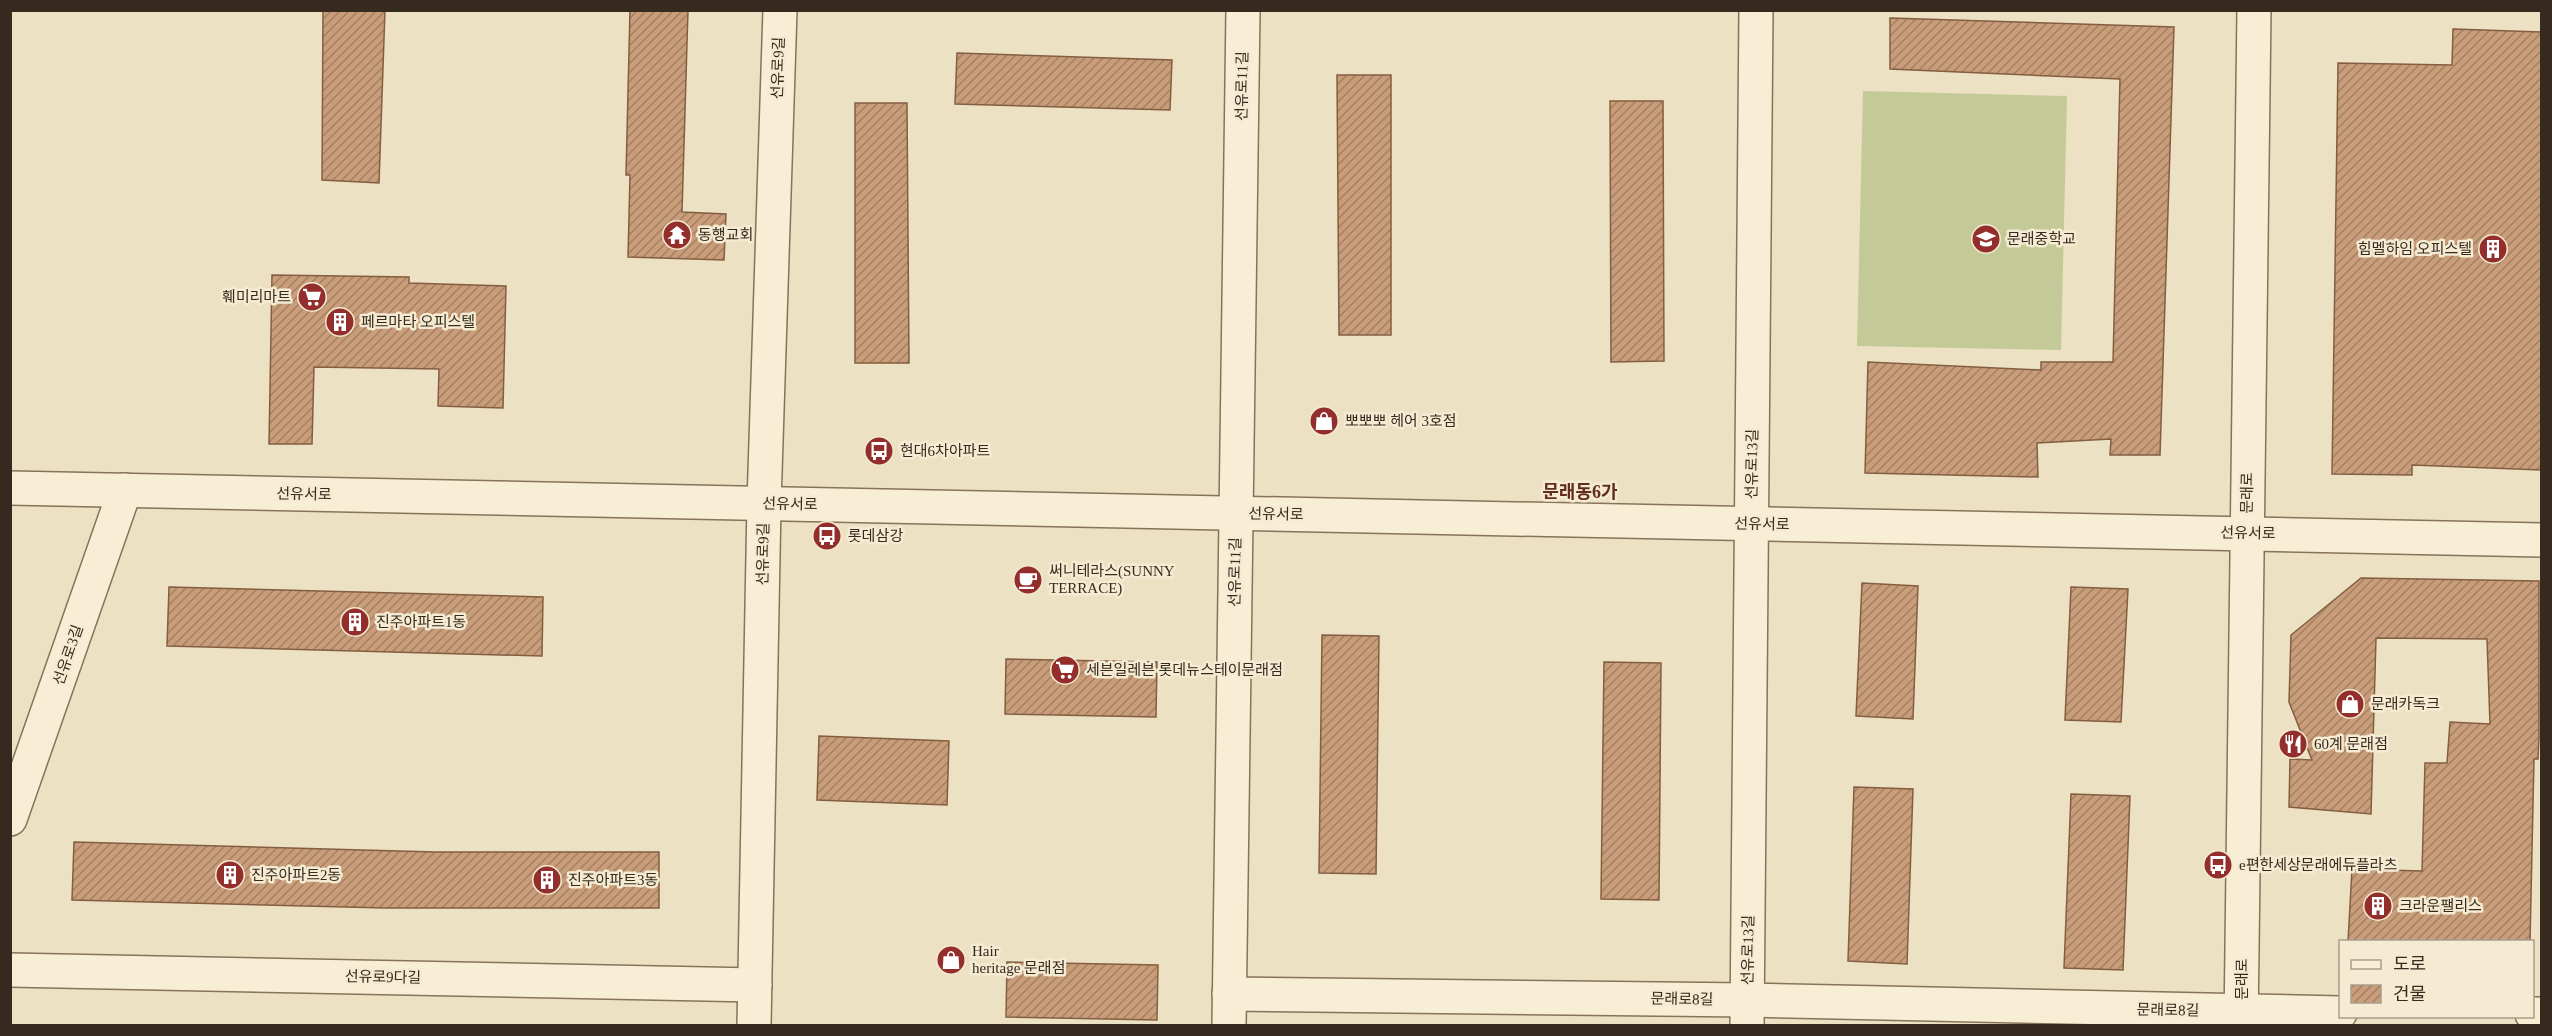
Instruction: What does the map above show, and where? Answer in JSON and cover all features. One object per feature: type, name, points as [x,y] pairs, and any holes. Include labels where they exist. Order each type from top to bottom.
[{"type":"street","name":"선유로9길","points":[[754,1026],[765,503],[780,10]]},
{"type":"street","name":"선유로11길","points":[[1229,1010],[1243,10]]},
{"type":"street","name":"선유로13길","points":[[1748,1013],[1756,10]]},
{"type":"street","name":"문래로","points":[[2254,10],[2242,1018],[2339,1012]]},
{"type":"street","name":"선유서로","points":[[10,488],[2541,540]]},
{"type":"street","name":"선유로3길","points":[[10,819],[125,490]]},
{"type":"street","name":"선유로9다길","points":[[10,970],[755,985]]},
{"type":"street","name":"문래로8길","points":[[1229,1010],[2242,1018]]},
{"type":"green space","points":[[1863,91],[2067,96],[2061,350],[1857,346]]},
{"type":"building","points":[[323,10],[385,10],[379,183],[322,180]]},
{"type":"building","points":[[630,10],[688,10],[682,212],[726,214],[724,260],[628,257],[630,175],[626,175]]},
{"type":"building","points":[[1890,18],[2174,27],[2160,455],[2110,455],[2111,439],[2037,443],[2038,477],[1865,473],[1868,362],[2041,370],[2041,362],[2113,362],[2120,79],[1890,69]]},
{"type":"building","points":[[2453,29],[2541,32],[2541,470],[2412,465],[2412,475],[2332,474],[2338,63],[2452,65]]},
{"type":"building","points":[[957,53],[1172,60],[1170,110],[955,104]]},
{"type":"building","points":[[1337,75],[1391,75],[1391,335],[1339,335]]},
{"type":"building","points":[[1610,101],[1663,101],[1664,361],[1611,362]]},
{"type":"building","points":[[855,103],[907,103],[909,363],[855,363]]},
{"type":"building","points":[[272,275],[409,277],[409,283],[506,286],[503,408],[438,406],[439,369],[314,367],[312,444],[269,444]]},
{"type":"building","points":[[2361,578],[2539,581],[2539,737],[2538,759],[2534,759],[2530,940],[2348,940],[2352,869],[2422,871],[2425,763],[2447,763],[2450,722],[2490,724],[2487,639],[2376,638],[2371,814],[2289,807],[2290,759],[2312,760],[2289,702],[2291,635]]},
{"type":"building","points":[[1862,583],[1918,586],[1913,719],[1856,716]]},
{"type":"building","name":"진주아파트1동","points":[[169,587],[543,597],[542,656],[167,646]]},
{"type":"building","points":[[2071,587],[2128,589],[2121,722],[2065,720]]},
{"type":"building","points":[[1322,635],[1379,636],[1376,874],[1319,873]]},
{"type":"building","points":[[1006,659],[1157,662],[1156,717],[1005,714]]},
{"type":"building","points":[[1604,662],[1661,663],[1659,900],[1601,899]]},
{"type":"building","points":[[819,736],[949,741],[947,805],[817,800]]},
{"type":"building","points":[[1854,787],[1913,789],[1907,964],[1848,961]]},
{"type":"building","points":[[2071,794],[2130,796],[2123,970],[2064,968]]},
{"type":"building","points":[[74,842],[435,852],[659,852],[659,908],[386,908],[72,900]]},
{"type":"building","points":[[1007,962],[1158,965],[1157,1020],[1006,1017]]},
{"type":"place","name":"동행교회","points":[[677,235]]},
{"type":"place","name":"문래중학교","points":[[1986,239]]},
{"type":"place","name":"힘멜하임 오피스텔","points":[[2493,249]]},
{"type":"place","name":"훼미리마트","points":[[312,297]]},
{"type":"place","name":"페르마타 오피스텔","points":[[340,322]]},
{"type":"place","name":"뽀뽀뽀 헤어 3호점","points":[[1324,421]]},
{"type":"place","name":"현대6차아파트","points":[[879,451]]},
{"type":"place","name":"롯데삼강","points":[[827,536]]},
{"type":"place","name":"써니테라스(SUNNY TERRACE)","points":[[1028,580]]},
{"type":"place","name":"진주아파트1동","points":[[355,622]]},
{"type":"place","name":"세븐일레븐 롯데뉴스테이문래점","points":[[1065,670]]},
{"type":"place","name":"문래카독크","points":[[2350,704]]},
{"type":"place","name":"60계 문래점","points":[[2293,744]]},
{"type":"place","name":"e편한세상문래에듀플라츠","points":[[2218,865]]},
{"type":"place","name":"진주아파트2동","points":[[230,875]]},
{"type":"place","name":"진주아파트3동","points":[[547,880]]},
{"type":"place","name":"크라운팰리스","points":[[2378,906]]},
{"type":"place","name":"Hair heritage 문래점","points":[[951,960]]},
{"type":"district","name":"문래동6가","points":[[1580,492]]}]
